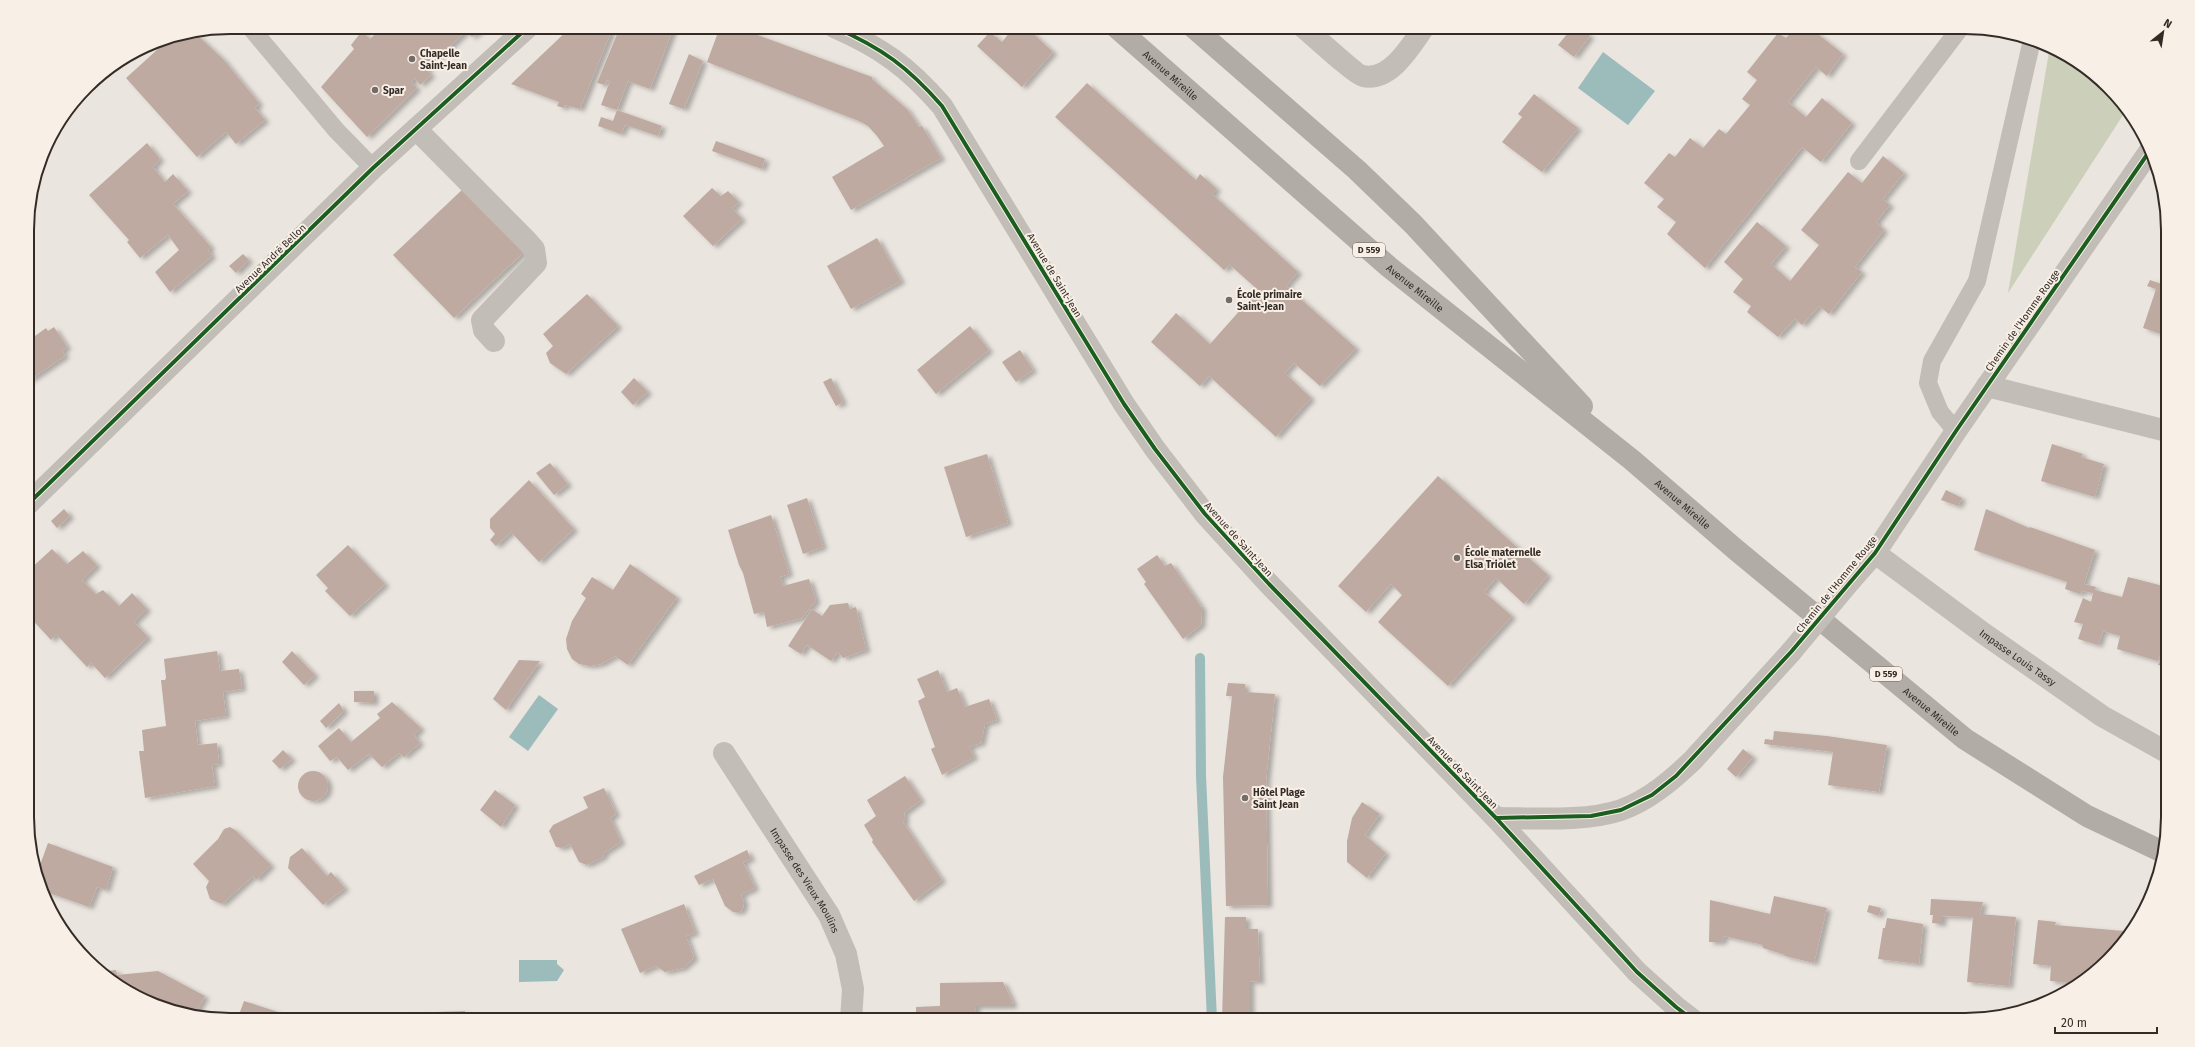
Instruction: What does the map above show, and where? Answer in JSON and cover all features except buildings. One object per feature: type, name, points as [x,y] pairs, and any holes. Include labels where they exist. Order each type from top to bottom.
[{"type":"main road","name":"Avenue Mireille","points":[[1124,34],[1389,267],[1632,460],[1735,549],[1964,739],[2087,816],[2158,850]]},
{"type":"main road","name":"Avenue Mireille","points":[[1201,34],[1358,170],[1413,224],[1632,460]]},
{"type":"street","name":"Avenue André Bellon","points":[[34,498],[373,168],[520,34]]},
{"type":"street","name":"Avenue de Saint-Jean","points":[[850,34],[897,60],[924,85],[942,106],[1124,404],[1155,449],[1205,514],[1269,584],[1496,818],[1637,972],[1684,1013]]},
{"type":"street","points":[[1311,34],[1361,76],[1377,77],[1401,59],[1419,34]]},
{"type":"street","points":[[416,129],[490,202],[534,249],[536,264],[482,320],[484,330],[494,341]]},
{"type":"street","name":"Chemin de l'Homme Rouge","points":[[1496,818],[1591,816],[1621,810],[1652,795],[1687,765],[1790,652],[1875,553],[1956,431],[2147,156]]},
{"type":"street","points":[[1987,386],[2161,430]]},
{"type":"street","name":"Impasse Louis Tassy","points":[[1875,553],[1983,633],[2096,712],[2161,749]]},
{"type":"street","name":"Impasse des Vieux Moulins","points":[[724,753],[829,915],[846,954],[853,989],[851,1013]]},
{"type":"lane","points":[[256,34],[336,130],[373,168]]},
{"type":"lane","points":[[1858,161],[1956,34]]},
{"type":"lane","points":[[1956,431],[1940,412],[1928,383],[1932,361],[1977,281],[2031,45]]},
{"type":"green space","points":[[2049,53],[2084,74],[2104,91],[2123,114],[2008,293]]},
{"type":"water","points":[[1603,52],[1655,91],[1628,125],[1578,88]]},
{"type":"water","points":[[539,695],[558,709],[528,751],[509,737]]},
{"type":"water","points":[[519,960],[557,960],[557,964],[564,970],[557,981],[519,982]]},
{"type":"waterway","points":[[1200,658],[1201,776],[1212,1013]]},
{"type":"cycle path","points":[[34,498],[373,168],[520,34]]},
{"type":"cycle path","points":[[849,34],[880,51],[906,69],[942,106],[1124,404],[1155,449],[1205,514],[1269,584],[1496,818],[1637,972],[1684,1013]]},
{"type":"cycle path","points":[[1496,818],[1591,816],[1621,810],[1652,795],[1676,776],[1791,652],[1875,553],[1956,431],[2146,156]]},
{"type":"place","name":"Chapelle Saint-Jean","points":[[412,59]]},
{"type":"place","name":"Spar","points":[[375,90]]},
{"type":"place","name":"École primaire Saint-Jean","points":[[1229,300]]},
{"type":"place","name":"École maternelle Elsa Triolet","points":[[1457,558]]},
{"type":"place","name":"Hôtel Plage Saint Jean","points":[[1245,798]]}]
